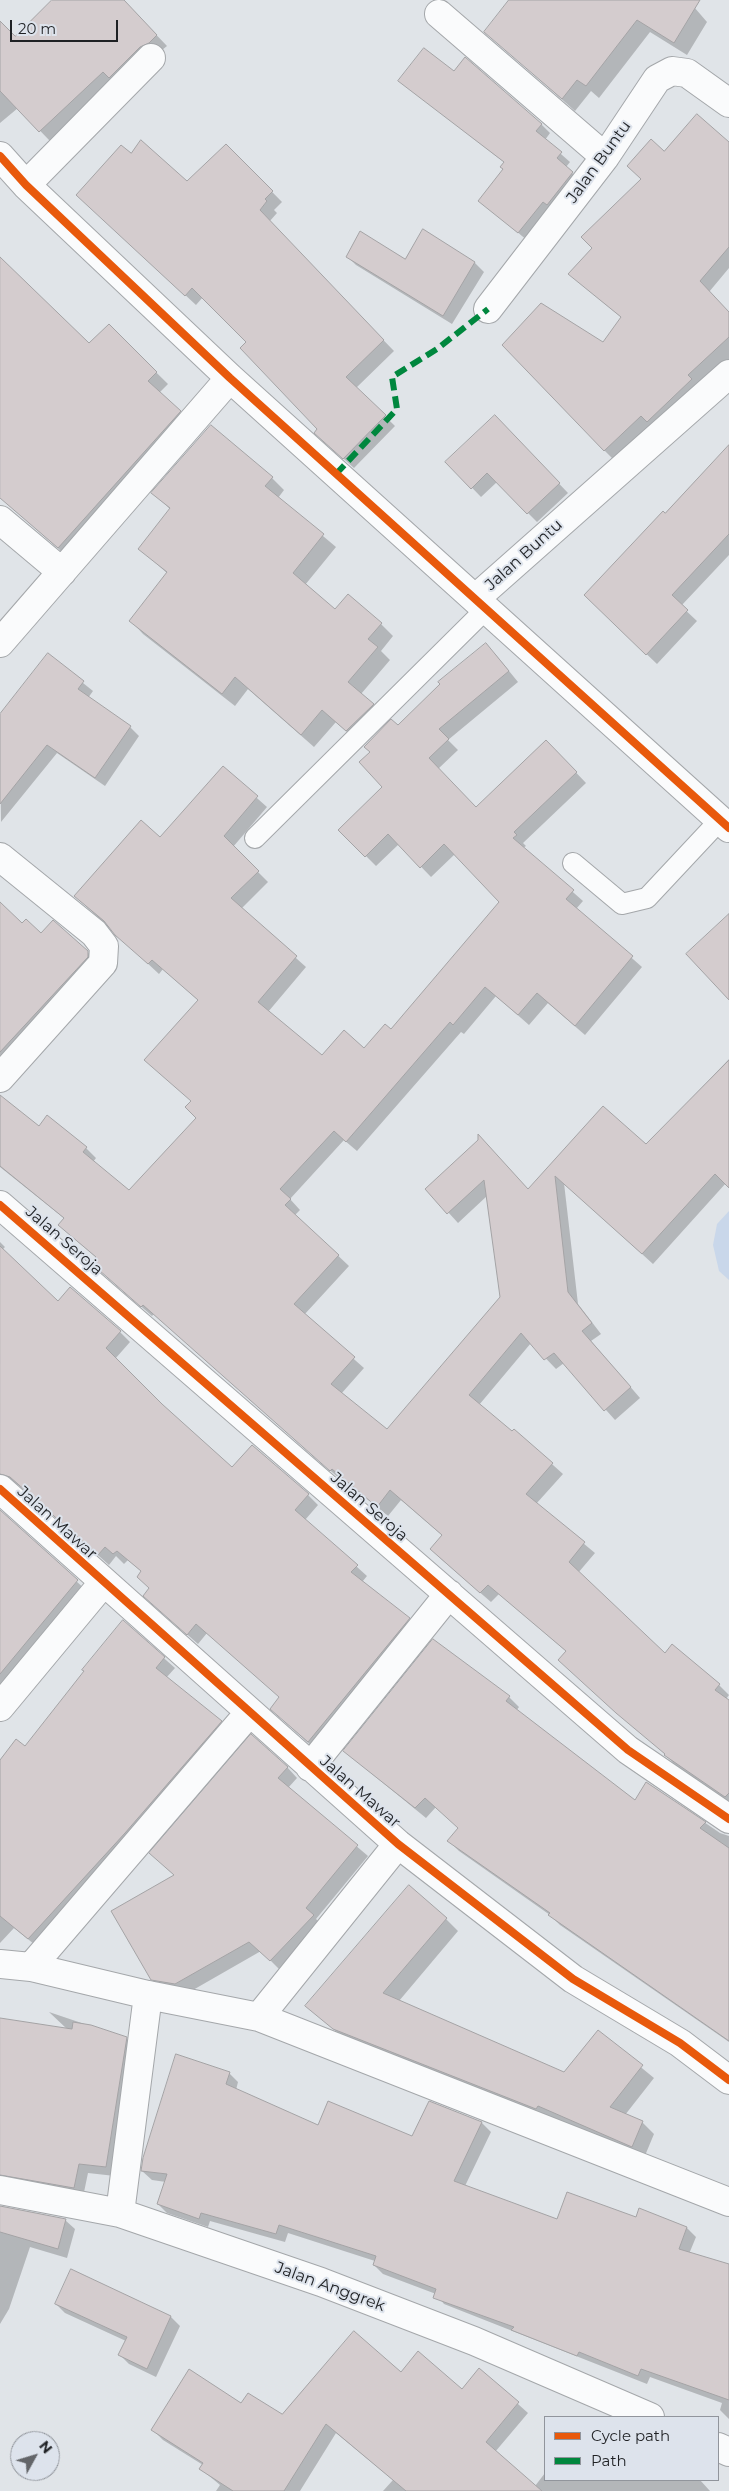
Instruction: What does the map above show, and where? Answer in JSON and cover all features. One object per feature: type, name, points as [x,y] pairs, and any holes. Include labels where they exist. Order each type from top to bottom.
[{"type":"street","points":[[439,14],[604,156]]},
{"type":"street","points":[[26,185],[152,58]]},
{"type":"street","name":"Jalan Buntu","points":[[488,308],[604,156],[657,80],[672,71],[686,73],[729,103]]},
{"type":"street","points":[[0,156],[26,185],[230,378],[724,824]]},
{"type":"street","name":"Jalan Buntu","points":[[481,604],[729,374]]},
{"type":"street","points":[[0,643],[230,378]]},
{"type":"street","points":[[0,520],[62,572]]},
{"type":"street","points":[[0,857],[94,933],[104,946],[102,963],[0,1078]]},
{"type":"street","name":"Jalan Seroja","points":[[0,1204],[628,1750],[729,1819]]},
{"type":"street","name":"Jalan Mawar","points":[[0,1489],[103,1583],[398,1844],[573,1979],[680,2044],[729,2080]]},
{"type":"street","points":[[0,1707],[103,1583]]},
{"type":"street","points":[[310,1767],[449,1594]]},
{"type":"street","points":[[31,1967],[249,1713]]},
{"type":"street","points":[[259,2017],[398,1844]]},
{"type":"street","points":[[0,1964],[31,1967],[148,1995],[259,2017],[729,2202]]},
{"type":"street","points":[[120,2213],[148,1995]]},
{"type":"street","name":"Jalan Anggrek","points":[[0,2190],[120,2213],[321,2282],[474,2341],[648,2416]]},
{"type":"lane","points":[[255,838],[481,604]]},
{"type":"lane","points":[[573,863],[622,904],[647,898],[724,824]]},
{"type":"shaded area","points":[[729,1211],[729,1280],[719,1271],[713,1245],[717,1224]]},
{"type":"building","points":[[52,0],[124,0],[157,35],[149,43],[140,47],[109,78],[103,72],[39,132],[0,91],[0,21],[15,36]]},
{"type":"building","points":[[509,0],[700,0],[674,43],[637,20],[586,86],[577,80],[562,99],[484,32]]},
{"type":"building","points":[[424,48],[454,71],[465,57],[542,124],[536,131],[562,152],[557,158],[573,172],[547,205],[543,202],[518,233],[478,201],[503,169],[500,167],[504,162],[398,81]]},
{"type":"building","points":[[697,114],[729,142],[729,247],[700,281],[729,312],[729,337],[688,375],[692,379],[647,422],[641,416],[604,451],[502,345],[541,303],[603,342],[621,317],[568,274],[592,248],[581,237],[641,179],[627,166],[651,139],[664,151]]},
{"type":"building","points":[[141,140],[187,181],[226,144],[273,191],[265,199],[267,201],[260,210],[384,340],[346,377],[386,415],[343,459],[314,433],[317,429],[240,348],[246,342],[192,288],[185,296],[76,195],[121,145],[131,153]]},
{"type":"building","points":[[423,229],[475,262],[443,316],[346,257],[360,231],[405,259]]},
{"type":"building","points":[[0,257],[89,343],[109,324],[157,372],[148,381],[181,411],[58,548],[0,498]]},
{"type":"building","points":[[495,415],[560,483],[527,514],[487,473],[471,489],[445,462]]},
{"type":"building","points":[[211,425],[273,477],[265,486],[324,534],[293,573],[335,609],[348,594],[382,623],[368,639],[378,647],[348,682],[374,704],[346,731],[322,710],[301,735],[235,677],[222,694],[129,621],[167,572],[138,549],[170,508],[151,493]]},
{"type":"building","points":[[729,445],[729,534],[672,595],[688,610],[646,655],[584,595],[663,511],[665,513]]},
{"type":"building","points":[[486,643],[509,671],[439,729],[449,739],[429,758],[476,807],[546,740],[577,772],[514,832],[517,835],[513,838],[574,890],[566,899],[633,956],[575,1026],[537,993],[518,1015],[485,987],[453,1025],[450,1022],[346,1142],[334,1131],[280,1189],[291,1199],[285,1205],[339,1255],[294,1304],[355,1357],[331,1384],[387,1429],[500,1297],[484,1180],[447,1214],[425,1189],[478,1140],[478,1134],[528,1189],[603,1106],[646,1144],[729,1060],[729,1188],[715,1174],[642,1254],[555,1176],[568,1292],[592,1323],[582,1331],[631,1387],[604,1411],[554,1353],[544,1360],[521,1333],[469,1395],[512,1431],[514,1429],[553,1463],[526,1494],[585,1542],[569,1562],[665,1653],[672,1644],[720,1684],[715,1690],[729,1700],[729,1793],[725,1797],[664,1755],[616,1713],[558,1660],[566,1651],[488,1585],[480,1593],[430,1549],[442,1535],[390,1490],[377,1507],[332,1469],[330,1471],[143,1305],[141,1307],[91,1263],[96,1257],[58,1225],[64,1218],[0,1166],[0,1095],[39,1126],[47,1115],[87,1147],[83,1152],[129,1190],[196,1118],[185,1107],[191,1101],[144,1060],[198,1000],[152,960],[148,964],[115,935],[104,921],[74,896],[141,820],[160,837],[223,766],[258,796],[224,836],[259,871],[231,898],[297,956],[258,1002],[322,1055],[344,1030],[364,1048],[385,1024],[391,1029],[499,902],[444,844],[420,868],[388,834],[365,857],[338,830],[382,787],[359,762],[370,752],[364,747],[391,719],[398,725],[440,684],[438,682]]},
{"type":"building","points":[[48,653],[84,681],[78,689],[131,726],[95,778],[47,745],[0,804],[0,714]]},
{"type":"building","points":[[0,902],[22,923],[26,919],[41,933],[53,920],[88,951],[88,957],[0,1052]]},
{"type":"building","points":[[729,914],[729,1000],[686,954]]},
{"type":"building","points":[[0,1246],[58,1301],[70,1287],[121,1331],[106,1348],[162,1404],[232,1467],[252,1445],[309,1494],[295,1510],[358,1565],[351,1572],[410,1618],[308,1742],[270,1709],[279,1697],[196,1624],[187,1635],[143,1596],[149,1588],[137,1577],[141,1571],[117,1551],[113,1554],[105,1547],[98,1555],[10,1477],[0,1474]]},
{"type":"building","points":[[0,1510],[78,1580],[0,1674]]},
{"type":"building","points":[[123,1620],[165,1657],[156,1668],[222,1721],[125,1833],[28,1939],[0,1916],[0,1760],[16,1739],[25,1746],[84,1671],[82,1670]]},
{"type":"building","points":[[433,1639],[510,1696],[506,1701],[635,1800],[646,1782],[706,1822],[700,1828],[729,1848],[729,2041],[548,1915],[550,1913],[447,1841],[458,1828],[425,1798],[415,1808],[343,1751]]},
{"type":"building","points":[[251,1734],[288,1767],[278,1778],[358,1845],[306,1908],[314,1915],[270,1961],[249,1942],[175,1984],[151,1980],[111,1911],[174,1875],[149,1853]]},
{"type":"building","points":[[409,1885],[447,1918],[383,1993],[564,2072],[598,2030],[643,2065],[610,2107],[643,2121],[632,2147],[538,2106],[536,2109],[333,2029],[305,2006]]},
{"type":"building","points":[[0,2018],[72,2029],[73,2022],[91,2025],[127,2037],[106,2167],[79,2164],[74,2188],[0,2175]]},
{"type":"building","points":[[176,2054],[230,2072],[226,2084],[318,2125],[328,2101],[412,2136],[429,2101],[482,2122],[454,2181],[557,2219],[567,2192],[636,2217],[639,2208],[687,2227],[679,2249],[729,2264],[729,2400],[641,2369],[638,2376],[579,2352],[577,2356],[511,2330],[514,2327],[433,2298],[436,2289],[373,2265],[376,2256],[279,2225],[276,2234],[201,2213],[199,2219],[157,2204],[167,2174],[141,2171],[143,2158]]},
{"type":"building","points":[[0,2206],[66,2219],[58,2249],[0,2232]]},
{"type":"building","points":[[71,2269],[171,2316],[147,2369],[118,2355],[127,2337],[55,2304]]},
{"type":"building","points":[[354,2331],[401,2372],[418,2351],[462,2389],[479,2368],[519,2402],[486,2442],[542,2491],[406,2491],[326,2424],[284,2491],[233,2491],[199,2469],[203,2463],[151,2430],[189,2369],[241,2403],[248,2393],[282,2414]]},
{"type":"marked path","points":[[336,474],[397,409],[392,377],[437,349],[488,309]]},
{"type":"cycle path","points":[[0,156],[26,185],[230,378],[729,828]]},
{"type":"cycle path","points":[[0,1205],[628,1750],[729,1819]]},
{"type":"cycle path","points":[[0,1489],[398,1844],[573,1979],[680,2043],[729,2080]]}]
